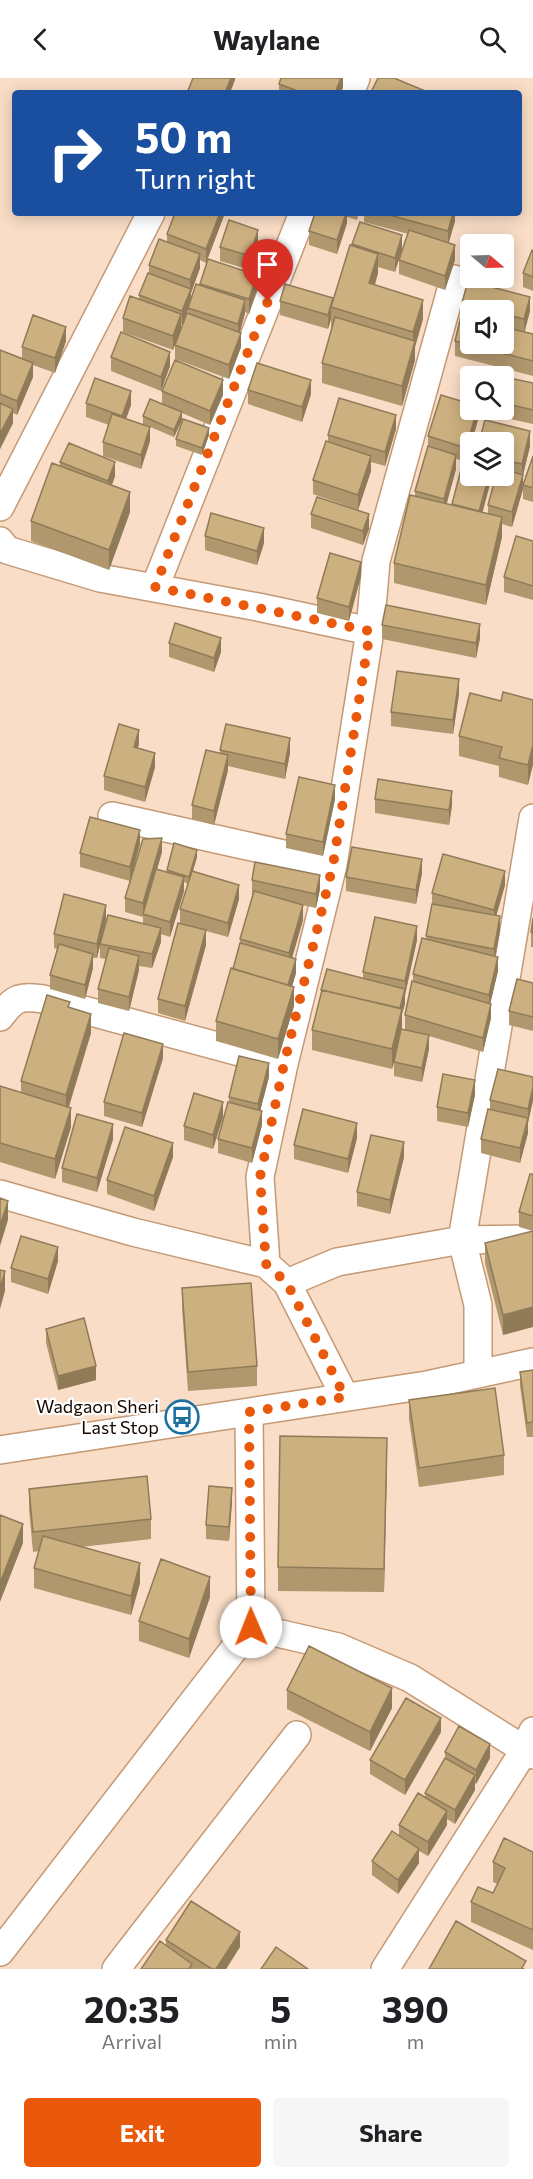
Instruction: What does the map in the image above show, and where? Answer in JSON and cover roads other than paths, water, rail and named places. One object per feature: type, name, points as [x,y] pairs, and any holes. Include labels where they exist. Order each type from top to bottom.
[{"type":"street","points":[[0,507],[149,216]]},
{"type":"street","points":[[155,587],[302,216]]},
{"type":"street","points":[[266,1264],[260,1177],[284,1064],[333,865],[370,631],[376,561],[454,279]]},
{"type":"street","points":[[0,541],[7,550],[100,578],[370,631]]},
{"type":"street","points":[[112,816],[333,865]]},
{"type":"street","points":[[478,1374],[478,1305],[462,1240],[533,818]]},
{"type":"street","points":[[0,1017],[10,1005],[23,997],[43,999],[284,1064]]},
{"type":"street","points":[[0,1194],[133,1232],[266,1264],[287,1283],[345,1397]]},
{"type":"street","points":[[287,1283],[337,1262],[462,1240],[533,1239]]},
{"type":"street","points":[[0,1450],[427,1385],[533,1362]]},
{"type":"street","points":[[0,1952],[251,1627],[249,1412]]},
{"type":"street","points":[[251,1627],[338,1647],[410,1678],[530,1746],[385,1969]]},
{"type":"street","points":[[116,1969],[297,1735]]},
{"type":"place","name":"Wadgaon Sheri Last Stop","points":[[182,1417]]}]
